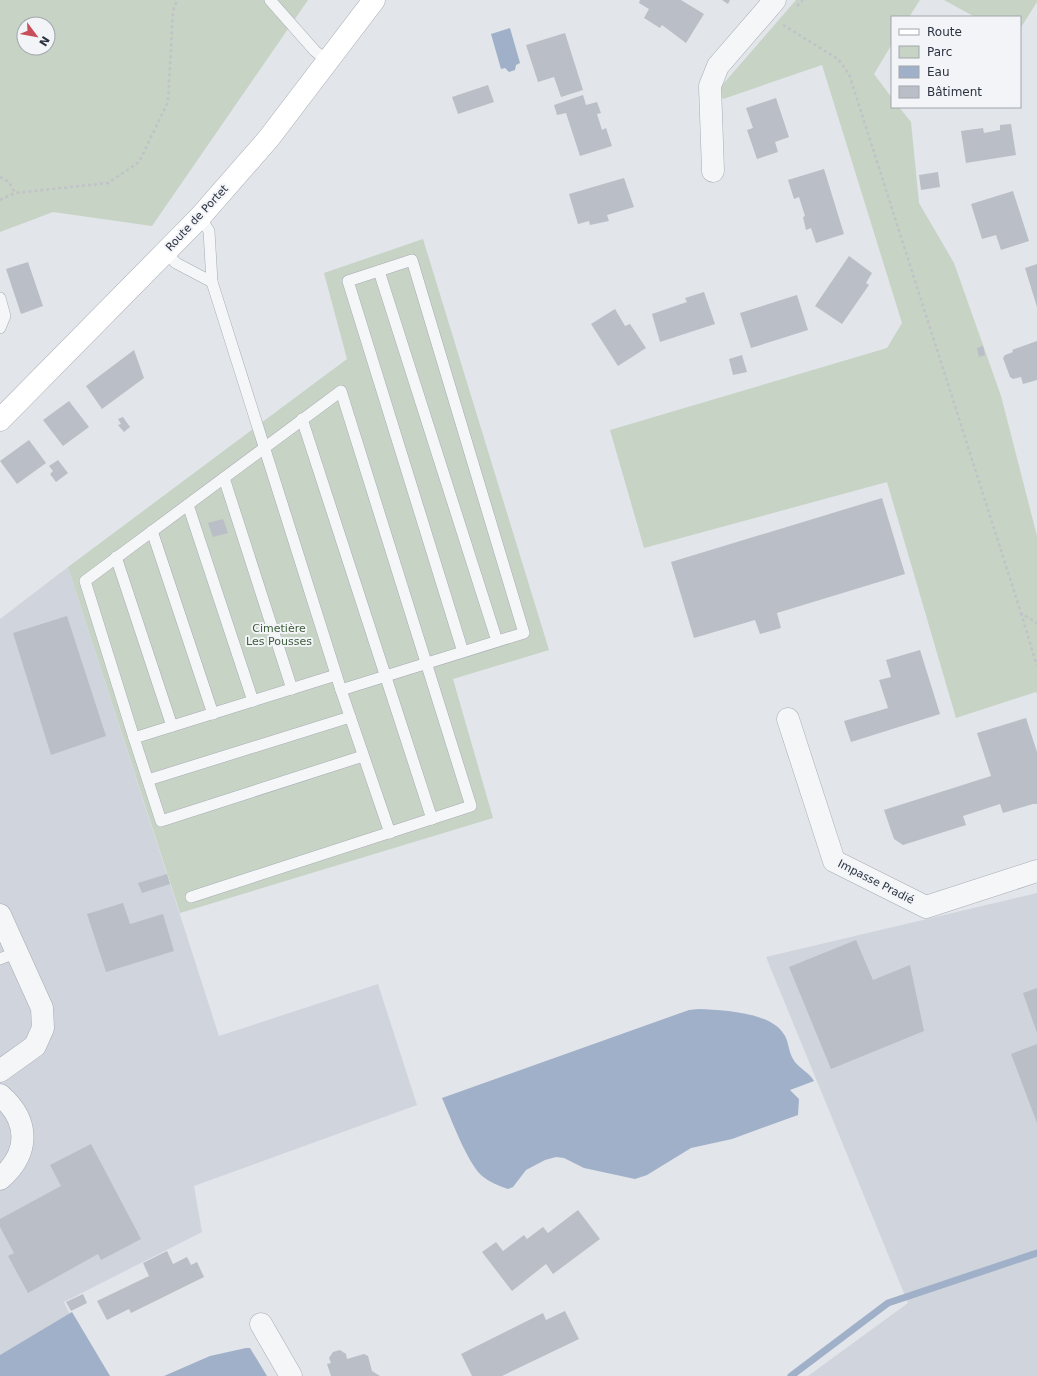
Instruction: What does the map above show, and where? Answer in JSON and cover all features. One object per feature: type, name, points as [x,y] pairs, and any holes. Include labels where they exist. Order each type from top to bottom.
[{"type":"street","name":"Route de Portet","points":[[0,420],[200,217],[269,138],[329,62],[374,0]]},
{"type":"street","points":[[713,171],[710,86],[718,66],[784,6]]},
{"type":"street","name":"Impasse Pradié","points":[[788,719],[834,861],[926,907],[1037,872]]},
{"type":"street","points":[[0,915],[8,956],[42,1008],[43,1028],[35,1046],[0,1071]]},
{"type":"street","points":[[0,1095],[11,1104],[20,1120],[23,1137],[20,1154],[12,1169],[0,1179]]},
{"type":"street","points":[[261,1324],[291,1376]]},
{"type":"lane","points":[[270,0],[315,51],[329,62]]},
{"type":"lane","points":[[200,217],[209,231],[212,282],[336,675],[390,833]]},
{"type":"lane","points":[[165,252],[176,263],[212,282]]},
{"type":"lane","points":[[341,690],[426,664],[524,633],[412,260],[348,281],[463,652]]},
{"type":"lane","points":[[379,271],[497,641]]},
{"type":"lane","points":[[0,298],[5,316],[0,328]]},
{"type":"lane","points":[[192,897],[471,806],[341,391],[85,581],[161,821],[363,756]]},
{"type":"lane","points":[[302,420],[432,819]]},
{"type":"lane","points":[[224,478],[292,689]]},
{"type":"lane","points":[[188,505],[252,701]]},
{"type":"lane","points":[[152,531],[213,714]]},
{"type":"lane","points":[[116,557],[172,726]]},
{"type":"lane","points":[[134,738],[336,675]]},
{"type":"lane","points":[[148,780],[350,717]]},
{"type":"path","points":[[0,200],[15,193],[108,183],[139,162],[168,102],[173,11],[177,0]]},
{"type":"path","points":[[784,6],[803,0]]},
{"type":"path","points":[[787,18],[782,24],[838,59],[849,74],[1037,666]]},
{"type":"path","points":[[0,178],[9,182],[15,193]]},
{"type":"path","points":[[1021,613],[1037,623]]},
{"type":"shaded area","points":[[68,567],[219,1036],[378,984],[417,1105],[194,1186],[202,1232],[64,1302],[70,1314],[0,1355],[0,619]]},
{"type":"shaded area","points":[[1037,893],[1037,1376],[808,1376],[908,1303],[766,957]]},
{"type":"green space","points":[[0,0],[308,0],[152,226],[53,212],[0,232]]},
{"type":"green space","points":[[796,0],[920,0],[910,16],[891,16],[891,46],[874,74],[891,97],[891,108],[900,108],[911,122],[919,203],[954,263],[1001,396],[1037,536],[1037,694],[1036,692],[956,718],[887,482],[644,548],[610,430],[887,348],[902,323],[822,65],[723,99],[718,90]]},
{"type":"green space","points":[[944,0],[1037,0],[1021,27],[1021,16],[973,16]]},
{"type":"green space","name":"Cimetière Les Pousses","points":[[423,239],[549,650],[453,679],[493,818],[180,913],[68,567],[347,359],[324,273]]},
{"type":"water","points":[[510,28],[520,63],[516,65],[515,70],[509,72],[505,68],[501,69],[491,34]]},
{"type":"water","points":[[699,1009],[732,1011],[756,1016],[776,1026],[783,1033],[793,1059],[814,1081],[790,1090],[799,1099],[798,1115],[732,1139],[691,1148],[647,1175],[635,1179],[584,1168],[564,1158],[556,1157],[545,1160],[526,1170],[513,1187],[508,1189],[487,1180],[475,1168],[464,1149],[442,1098],[689,1010]]},
{"type":"water","points":[[72,1312],[110,1376],[0,1376],[0,1355]]},
{"type":"water","points":[[250,1348],[267,1376],[164,1376],[210,1356]]},
{"type":"building","points":[[640,0],[681,0],[704,14],[686,43],[662,25],[660,28],[644,18],[649,9],[639,3]]},
{"type":"building","points":[[722,0],[730,0],[728,4]]},
{"type":"building","points":[[565,33],[583,90],[561,97],[554,77],[538,82],[526,45]]},
{"type":"building","points":[[488,85],[494,102],[458,114],[452,97]]},
{"type":"building","points":[[583,95],[586,105],[597,102],[601,113],[597,114],[602,130],[606,128],[612,146],[580,156],[566,113],[557,115],[554,105]]},
{"type":"building","points":[[776,98],[789,137],[775,142],[778,152],[757,159],[747,130],[753,128],[746,108]]},
{"type":"building","points":[[1011,124],[1016,155],[966,163],[961,131],[983,128],[984,133],[1000,130],[1000,125]]},
{"type":"building","points":[[824,169],[844,234],[816,243],[811,228],[806,230],[803,217],[805,216],[799,197],[794,199],[788,180]]},
{"type":"building","points":[[938,172],[940,187],[921,190],[919,175]]},
{"type":"building","points":[[624,178],[634,207],[607,215],[609,221],[590,225],[589,221],[578,224],[569,194]]},
{"type":"building","points":[[1013,191],[1029,241],[1001,250],[996,235],[982,239],[971,204]]},
{"type":"building","points":[[849,256],[872,273],[866,283],[869,285],[842,324],[815,306]]},
{"type":"building","points":[[28,262],[43,306],[21,314],[6,269]]},
{"type":"building","points":[[1037,264],[1037,307],[1025,268]]},
{"type":"building","points":[[704,292],[715,324],[660,342],[652,314],[687,302],[685,298]]},
{"type":"building","points":[[797,295],[808,330],[751,348],[740,313]]},
{"type":"building","points":[[615,309],[625,326],[630,324],[646,348],[618,366],[591,324]]},
{"type":"building","points":[[1037,341],[1037,380],[1023,384],[1021,377],[1013,379],[1010,377],[1003,358],[1005,355],[1013,352],[1012,350]]},
{"type":"building","points":[[983,346],[985,355],[979,357],[977,348]]},
{"type":"building","points":[[134,350],[144,378],[102,409],[86,386]]},
{"type":"building","points":[[742,355],[747,372],[733,375],[729,359]]},
{"type":"building","points":[[69,401],[89,427],[63,446],[43,420]]},
{"type":"building","points":[[123,417],[130,427],[124,432],[118,425],[121,424],[118,419]]},
{"type":"building","points":[[29,440],[46,463],[17,484],[0,461]]},
{"type":"building","points":[[58,460],[68,473],[56,482],[50,474],[53,471],[49,466]]},
{"type":"building","points":[[882,498],[905,574],[777,613],[781,628],[760,634],[755,620],[694,638],[671,562]]},
{"type":"building","points":[[223,519],[228,533],[213,537],[208,523]]},
{"type":"building","points":[[67,616],[106,736],[51,755],[13,633]]},
{"type":"building","points":[[920,650],[940,714],[851,742],[844,721],[888,708],[879,680],[891,677],[886,660]]},
{"type":"building","points":[[1026,718],[1037,752],[1037,804],[1003,813],[1000,804],[963,816],[966,825],[903,845],[894,839],[884,810],[991,776],[977,733]]},
{"type":"building","points":[[167,874],[170,884],[142,893],[138,883]]},
{"type":"building","points":[[123,903],[130,924],[163,914],[174,951],[106,972],[87,914]]},
{"type":"building","points":[[856,940],[873,980],[910,965],[924,1031],[831,1069],[789,967]]},
{"type":"building","points":[[1037,988],[1037,1033],[1023,993]]},
{"type":"building","points":[[1037,1044],[1037,1123],[1011,1054]]},
{"type":"building","points":[[91,1144],[141,1239],[101,1260],[98,1254],[28,1293],[8,1256],[14,1253],[0,1227],[0,1219],[61,1186],[50,1165]]},
{"type":"building","points":[[578,1210],[600,1239],[553,1274],[546,1264],[512,1291],[482,1252],[496,1242],[503,1251],[524,1235],[527,1239],[543,1227],[548,1233]]},
{"type":"building","points":[[167,1251],[173,1264],[187,1257],[191,1265],[197,1262],[204,1277],[131,1313],[129,1309],[107,1320],[97,1301],[149,1276],[143,1263]]},
{"type":"building","points":[[83,1294],[87,1303],[71,1311],[66,1302]]},
{"type":"building","points":[[565,1311],[579,1339],[502,1376],[472,1376],[461,1354],[543,1313],[546,1320]]},
{"type":"building","points":[[340,1350],[346,1354],[347,1359],[364,1354],[368,1356],[372,1371],[380,1376],[331,1376],[327,1364],[331,1363],[329,1358],[333,1352]]},
{"type":"waterway","points":[[791,1376],[888,1303],[1037,1253]]}]
